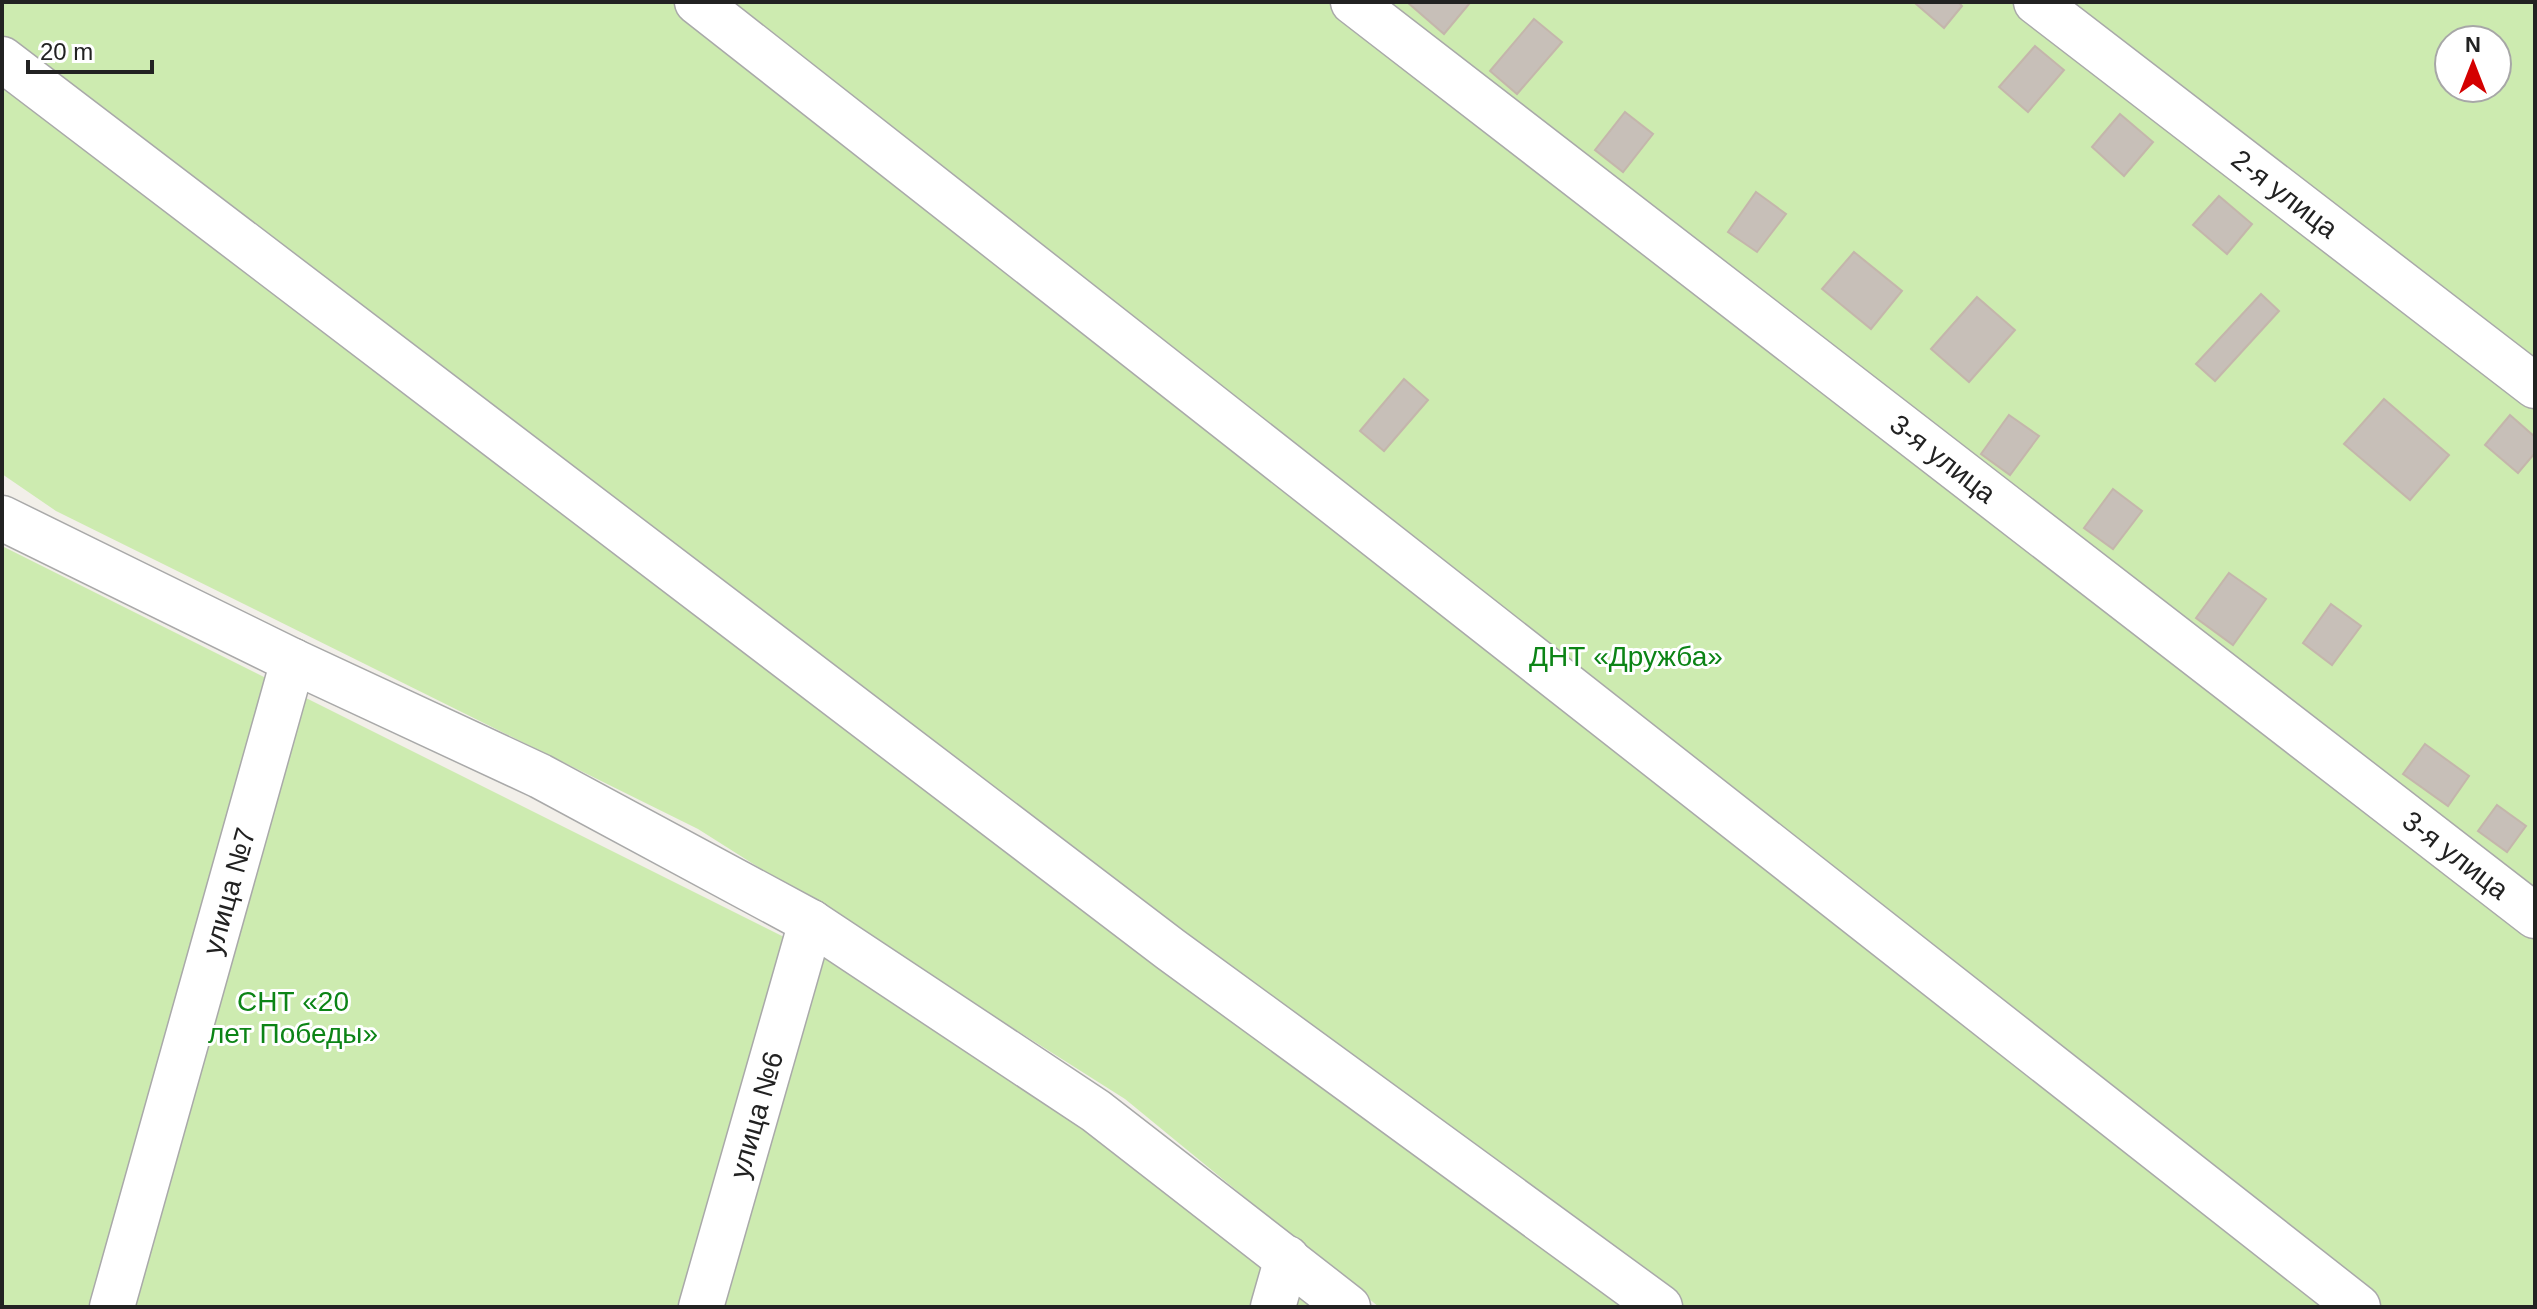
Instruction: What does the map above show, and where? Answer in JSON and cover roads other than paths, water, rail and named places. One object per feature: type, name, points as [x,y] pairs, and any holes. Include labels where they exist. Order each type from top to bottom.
[{"type":"street","points":[[697,2],[2358,1307]]},
{"type":"street","name":"3-я улица","points":[[1353,2],[2535,916]]},
{"type":"street","name":"2-я улица","points":[[2036,2],[2535,386]]},
{"type":"street","points":[[2,59],[1170,949],[1660,1307]]},
{"type":"street","points":[[2,518],[293,661],[540,776],[811,922],[1096,1111],[1348,1307]]},
{"type":"street","name":"улица №7","points":[[112,1307],[293,661]]},
{"type":"street","name":"улица №6","points":[[701,1307],[811,922]]},
{"type":"street","points":[[1273,1307],[1287,1258]]},
{"type":"park label","name":"ДНТ «Дружба»","points":[[1626,656]]},
{"type":"park label","name":"СНТ «20 лет Победы»","points":[[293,1017]]}]
